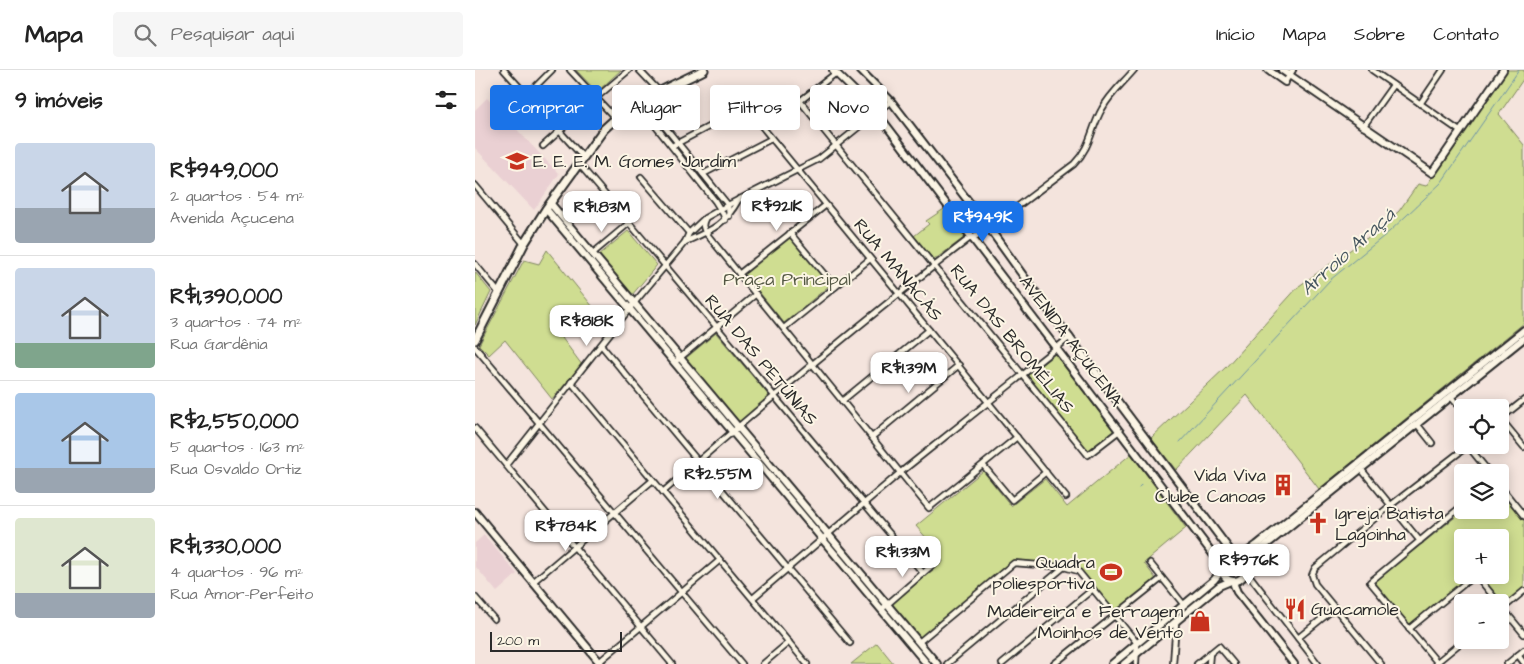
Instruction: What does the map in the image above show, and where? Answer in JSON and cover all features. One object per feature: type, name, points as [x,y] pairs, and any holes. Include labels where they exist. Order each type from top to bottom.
[{"type":"main road","points":[[674,85],[704,70]]},
{"type":"main road","name":"AVENIDA AÇUCENA","points":[[860,70],[891,101],[1237,557]]},
{"type":"main road","points":[[1268,70],[1285,82]]},
{"type":"main road","points":[[1282,70],[1292,73],[1432,174],[1503,70]]},
{"type":"main road","name":"AVENIDA AÇUCENA","points":[[836,71],[850,85]]},
{"type":"main road","points":[[475,340],[523,244],[583,157],[612,121]]},
{"type":"main road","name":"AVENIDA AÇUCENA","points":[[887,126],[1222,568]]},
{"type":"main road","points":[[549,206],[885,607],[927,664]]},
{"type":"main road","points":[[1112,664],[1215,580],[1227,559],[1237,557],[1257,545],[1524,330]]},
{"type":"main road","points":[[1124,664],[1217,589],[1242,578],[1246,569],[1261,549],[1524,338]]},
{"type":"main road","points":[[475,512],[600,663]]},
{"type":"main road","points":[[1237,557],[1243,560],[1246,569]]},
{"type":"main road","points":[[1222,568],[1225,577],[1233,581],[1237,592],[1294,664]]},
{"type":"main road","points":[[1217,589],[1237,592]]},
{"type":"main road","points":[[885,607],[919,642],[937,664]]},
{"type":"street","points":[[504,70],[518,85]]},
{"type":"street","points":[[537,85],[552,70]]},
{"type":"street","points":[[570,70],[584,85]]},
{"type":"street","points":[[602,93],[629,70]]},
{"type":"street","points":[[639,70],[653,85]]},
{"type":"street","points":[[663,492],[735,428],[934,266],[970,238],[989,228],[1079,160],[1086,151],[1102,110],[1111,95],[1134,70]]},
{"type":"street","points":[[1372,70],[1380,72],[1393,85],[1461,132]]},
{"type":"street","points":[[1420,104],[1443,70]]},
{"type":"street","name":"RUA DAS BROMÉLIAS","points":[[836,71],[800,101],[1088,455],[1119,431]]},
{"type":"street","points":[[1285,82],[1292,73]]},
{"type":"street","points":[[1363,126],[1393,85]]},
{"type":"street","points":[[887,104],[891,101]]},
{"type":"street","points":[[602,104],[612,115]]},
{"type":"street","name":"RUA MANACÁS","points":[[677,142],[746,107],[1066,497]]},
{"type":"street","points":[[660,130],[721,209],[725,220]]},
{"type":"street","points":[[506,465],[685,242],[689,233],[705,218],[727,205],[819,159],[855,130]]},
{"type":"street","points":[[543,146],[560,131],[583,157]]},
{"type":"street","points":[[664,136],[669,132],[727,205],[729,216]]},
{"type":"street","points":[[703,174],[771,139]]},
{"type":"street","points":[[672,146],[677,142]]},
{"type":"street","name":"RUA DAS PETÚNIAS","points":[[579,164],[923,573]]},
{"type":"street","points":[[641,177],[689,233]]},
{"type":"street","points":[[475,185],[523,244]]},
{"type":"street","points":[[685,242],[707,234],[725,220],[739,199]]},
{"type":"street","points":[[739,274],[826,204]]},
{"type":"street","points":[[705,218],[703,224],[707,234],[929,508],[1017,437]]},
{"type":"street","points":[[590,256],[629,223]]},
{"type":"street","points":[[791,233],[835,287]]},
{"type":"street","points":[[784,328],[870,259]]},
{"type":"street","points":[[475,264],[499,293]]},
{"type":"street","points":[[677,360],[756,294]]},
{"type":"street","points":[[842,401],[929,330]]},
{"type":"street","points":[[753,598],[901,472],[1070,337]]},
{"type":"street","points":[[601,345],[850,642]]},
{"type":"street","points":[[475,347],[741,664]]},
{"type":"street","points":[[872,437],[959,366]]},
{"type":"street","points":[[571,382],[807,664]]},
{"type":"street","points":[[1451,397],[1454,400]]},
{"type":"street","points":[[1509,412],[1524,400]]},
{"type":"street","points":[[1417,424],[1432,443]]},
{"type":"street","points":[[475,428],[672,664]]},
{"type":"street","points":[[1509,430],[1524,447]]},
{"type":"street","points":[[1381,664],[1315,584],[1311,574],[1315,568],[1391,505],[1458,454]]},
{"type":"street","points":[[1474,454],[1483,464]]},
{"type":"street","points":[[983,465],[1012,500],[1046,472]]},
{"type":"street","points":[[1361,469],[1419,541]]},
{"type":"street","points":[[533,582],[653,480]]},
{"type":"street","points":[[1509,497],[1524,516]]},
{"type":"street","points":[[1454,512],[1369,582],[1436,663],[1454,648]]},
{"type":"street","points":[[600,663],[720,560]]},
{"type":"street","points":[[885,607],[937,561]]},
{"type":"street","points":[[919,642],[1015,563],[1064,567],[1078,571],[1137,644],[1136,664]]},
{"type":"street","points":[[1150,563],[1184,605]]},
{"type":"street","points":[[947,664],[1064,567]]},
{"type":"street","points":[[1246,569],[1318,664]]},
{"type":"street","points":[[1054,664],[1161,578]]},
{"type":"street","points":[[1409,629],[1464,584]]},
{"type":"street","points":[[1482,584],[1490,594]]},
{"type":"street","points":[[1002,664],[1093,589]]},
{"type":"street","points":[[1509,601],[1524,591]]},
{"type":"street","points":[[475,597],[494,619]]},
{"type":"street","points":[[1298,638],[1335,608]]},
{"type":"street","points":[[1509,617],[1524,634]]},
{"type":"street","points":[[1173,664],[1176,622]]},
{"type":"street","points":[[763,664],[789,642]]},
{"type":"street","points":[[1197,664],[1219,646],[1234,664]]},
{"type":"street","points":[[1507,664],[1524,650]]},
{"type":"street","points":[[1209,664],[1210,653]]},
{"type":"street","points":[[1518,655],[1524,663]]},
{"type":"shaded area","name":"E. E. E. M. Gomes Jardim","points":[[487,98],[490,101],[490,130],[517,130],[559,174],[534,210],[475,148],[475,110]]},
{"type":"shaded area","points":[[484,535],[517,574],[497,592],[475,566],[475,543]]},
{"type":"green space","points":[[576,70],[621,70],[602,87],[602,85],[590,85]]},
{"type":"green space","points":[[1506,70],[1524,70],[1524,78],[1499,114],[1524,145],[1524,323],[1319,489],[1247,395],[1176,470],[1151,438],[1226,367],[1299,286],[1377,231],[1399,211],[1418,184],[1426,186]]},
{"type":"green space","points":[[944,209],[965,237],[934,260],[914,236],[929,224],[926,221]]},
{"type":"green space","points":[[628,231],[657,265],[632,295],[599,255]]},
{"type":"green space","name":"Praça Principal","points":[[791,236],[830,285],[784,323],[744,273]]},
{"type":"green space","points":[[547,250],[593,307],[562,338],[582,365],[552,399],[505,340],[489,355],[479,345],[524,260],[539,264]]},
{"type":"green space","points":[[475,272],[491,292],[475,325]]},
{"type":"green space","points":[[716,333],[770,397],[739,423],[685,359]]},
{"type":"green space","points":[[1055,354],[1114,431],[1088,451],[1027,376]]},
{"type":"green space","points":[[1131,454],[1186,528],[1144,563],[1156,579],[1115,612],[1077,567],[1015,560],[919,639],[891,604],[943,562],[940,554],[916,526],[983,471],[1011,506],[1045,479],[1067,507]]},
{"type":"green space","points":[[1509,503],[1524,521],[1524,588],[1509,600],[1509,594],[1496,594],[1487,584],[1509,584],[1509,529],[1454,529],[1454,584],[1459,584],[1410,625],[1375,582],[1454,518],[1509,519]]},
{"type":"green space","points":[[877,643],[894,664],[851,664]]},
{"type":"waterway","name":"Arroio Araçá","points":[[1180,442],[1330,280],[1389,232],[1441,183],[1519,70]]},
{"type":"place","name":"E. E. E. M. Gomes Jardim","points":[[517,161]]},
{"type":"place","name":"Vida Viva Clube Canoas","points":[[1283,485]]},
{"type":"place","name":"Igreja Batista Lagoinha","points":[[1318,523]]},
{"type":"place","name":"Quadra poliesportiva","points":[[1111,572]]},
{"type":"place","name":"Guacamole","points":[[1295,609]]},
{"type":"place","name":"Madeireira e Ferragem Moinhos de Vento","points":[[1200,621]]}]
